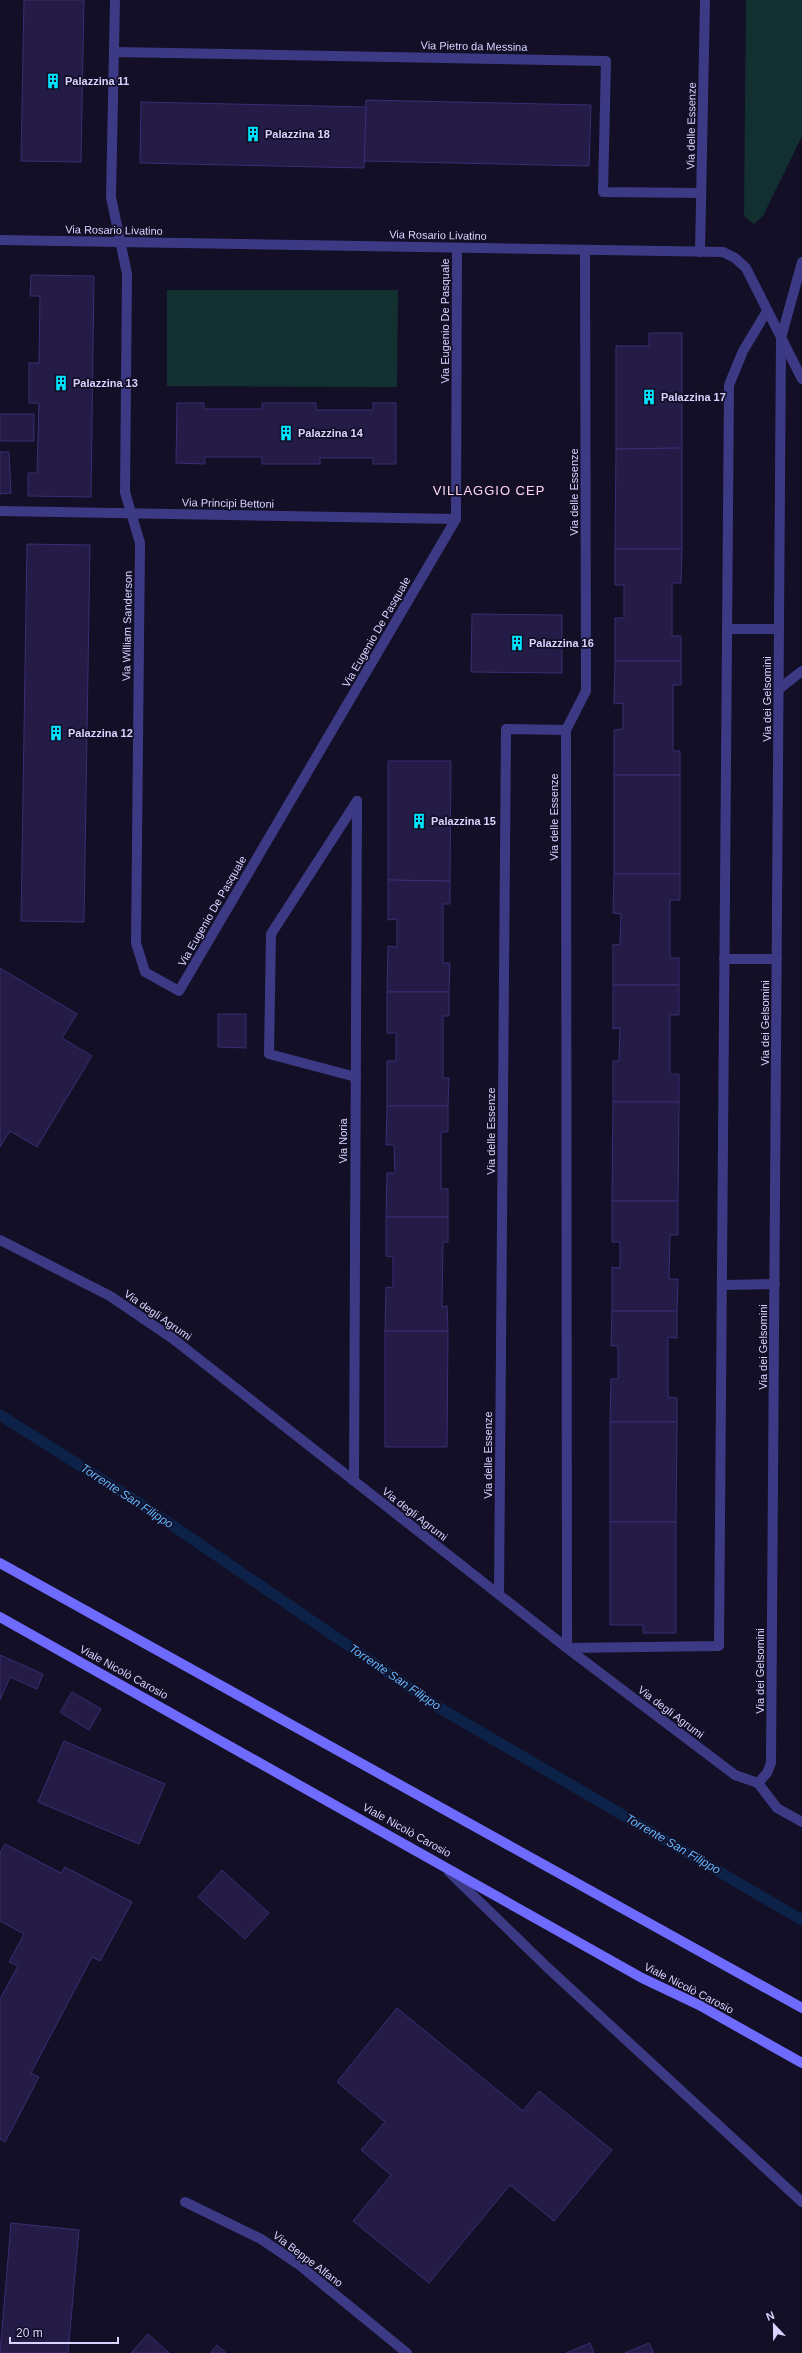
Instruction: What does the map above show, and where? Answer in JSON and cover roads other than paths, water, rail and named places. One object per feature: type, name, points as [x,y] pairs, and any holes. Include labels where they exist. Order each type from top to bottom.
[{"type":"main road","points":[[0,1563],[802,2008]]},
{"type":"main road","name":"Viale Nicolò Carosio","points":[[0,1617],[441,1863],[642,1978],[699,2005],[802,2063]]},
{"type":"street","name":"Via William Sanderson","points":[[115,0],[111,197],[127,274],[125,492],[140,543],[136,943],[145,972],[179,991]]},
{"type":"street","name":"Via delle Essenze","points":[[700,252],[705,0]]},
{"type":"street","name":"Via Pietro da Messina","points":[[114,52],[606,61],[603,192],[701,193]]},
{"type":"street","name":"Via Rosario Livatino","points":[[0,240],[723,252],[735,258],[746,268],[802,379]]},
{"type":"street","name":"Via Eugenio De Pasquale","points":[[179,991],[456,519],[457,248]]},
{"type":"street","name":"Via delle Essenze","points":[[567,1648],[566,730],[586,691],[585,250]]},
{"type":"street","name":"Via dei Gelsomini","points":[[758,1783],[767,1773],[771,1763],[781,338],[802,262]]},
{"type":"street","points":[[567,1648],[719,1646],[729,385],[743,351],[767,311]]},
{"type":"street","name":"Via Principi Bettoni","points":[[0,511],[456,519]]},
{"type":"street","points":[[727,629],[779,629]]},
{"type":"street","points":[[779,689],[802,671]]},
{"type":"street","name":"Via delle Essenze","points":[[499,1594],[506,729],[566,730]]},
{"type":"street","name":"Via Noria","points":[[354,1481],[356,1077],[357,801],[271,934],[269,1054],[356,1077]]},
{"type":"street","points":[[724,960],[777,959]]},
{"type":"street","name":"Via degli Agrumi","points":[[0,1240],[110,1296],[172,1338],[567,1648],[735,1775],[758,1783]]},
{"type":"street","points":[[722,1285],[775,1284]]},
{"type":"street","points":[[758,1783],[777,1808],[802,1822]]},
{"type":"street","points":[[441,1863],[548,1968],[802,2202]]},
{"type":"street","name":"Via Beppe Alfano","points":[[184,2202],[261,2239],[298,2264],[407,2353]]},
{"type":"waterway","name":"Torrente San Filippo","points":[[0,1415],[147,1508],[438,1707],[802,1920]]},
{"type":"place","name":"Palazzina 11","points":[[53,81]]},
{"type":"place","name":"Palazzina 18","points":[[253,134]]},
{"type":"place","name":"Palazzina 13","points":[[61,383]]},
{"type":"place","name":"Palazzina 17","points":[[649,397]]},
{"type":"place","name":"Palazzina 14","points":[[286,433]]},
{"type":"place","name":"Palazzina 16","points":[[517,643]]},
{"type":"place","name":"Palazzina 12","points":[[56,733]]},
{"type":"place","name":"Palazzina 15","points":[[419,821]]},
{"type":"district","name":"VILLAGGIO CEP","points":[[489,490]]}]
